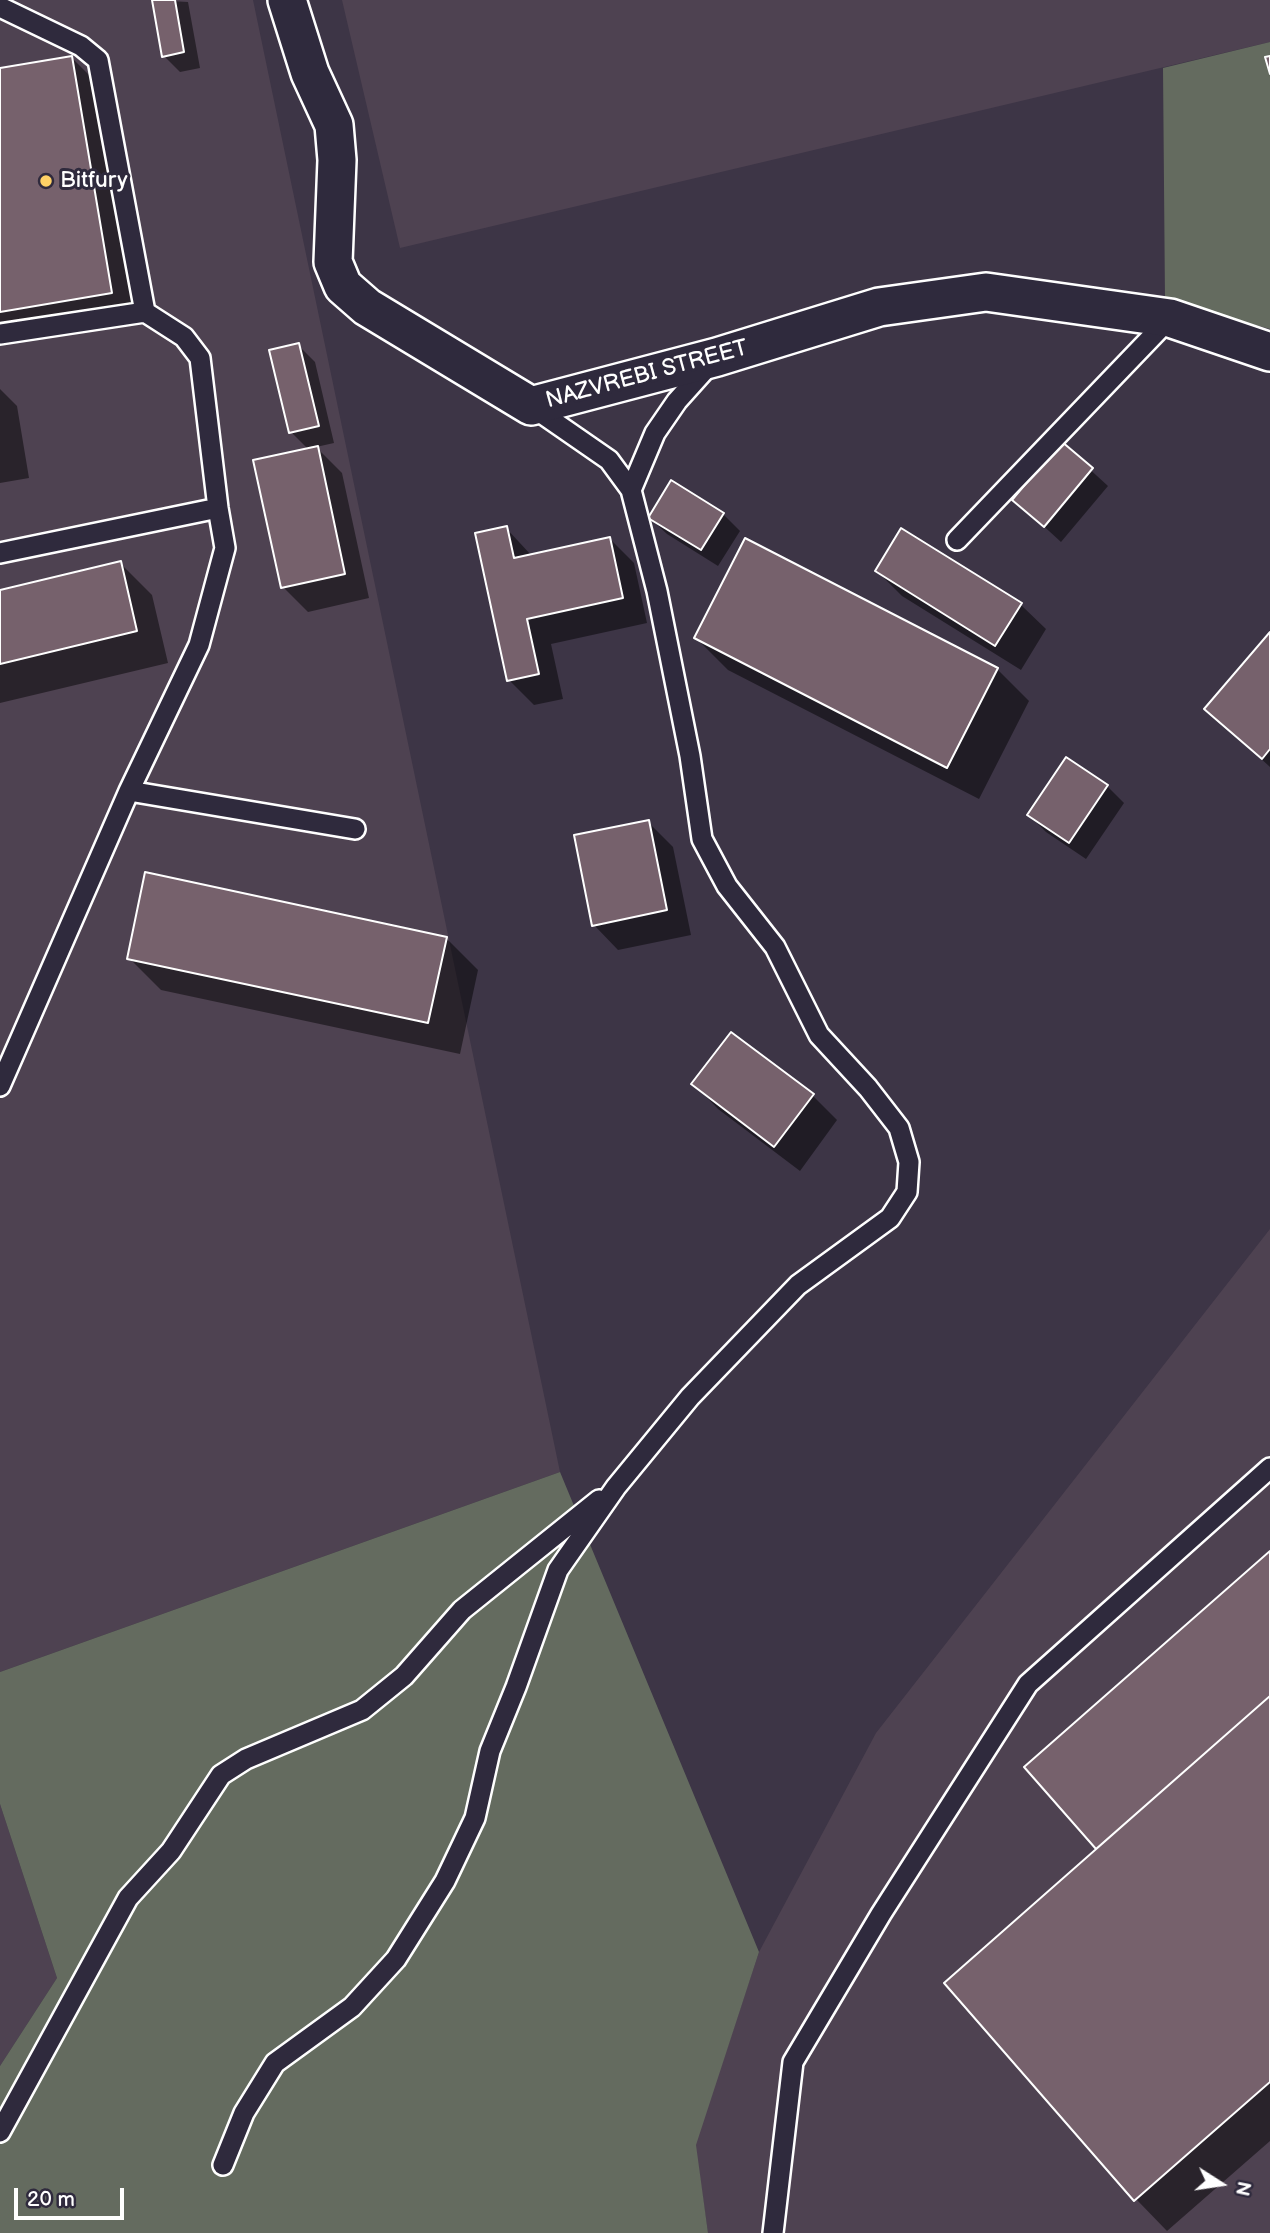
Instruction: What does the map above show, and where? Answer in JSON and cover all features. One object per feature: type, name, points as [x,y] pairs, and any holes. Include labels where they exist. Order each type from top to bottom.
[{"type":"street","name":"NAZVREBI STREET","points":[[287,0],[310,73],[334,125],[337,160],[333,262],[343,286],[367,307],[531,406],[717,357],[879,307],[986,292],[1170,318],[1265,345]]},
{"type":"lane","points":[[0,6],[81,46],[98,60],[145,312]]},
{"type":"lane","points":[[0,334],[145,312],[184,337],[200,358],[225,548],[199,645],[5,1061],[0,1086]]},
{"type":"lane","points":[[957,540],[1170,318]]},
{"type":"lane","points":[[631,490],[655,433],[677,401],[717,357]]},
{"type":"lane","points":[[223,2165],[244,2113],[275,2063],[352,2007],[396,1959],[444,1881],[475,1818],[490,1751],[558,1570],[616,1487],[690,1397],[798,1285],[890,1218],[907,1192],[909,1162],[899,1128],[868,1088],[819,1035],[775,947],[727,886],[702,839],[690,756],[660,605],[631,490],[609,460],[531,406]]},
{"type":"lane","points":[[0,553],[218,508]]},
{"type":"lane","points":[[130,791],[355,829]]},
{"type":"lane","points":[[773,2233],[793,2062],[881,1914],[1028,1684],[1270,1468]]},
{"type":"lane","points":[[0,2132],[128,1898],[171,1851],[221,1775],[246,1759],[362,1710],[404,1676],[462,1609],[616,1487]]},
{"type":"shaded area","points":[[0,0],[253,0],[560,1472],[0,1672]]},
{"type":"shaded area","points":[[342,0],[1270,0],[1270,42],[400,248]]},
{"type":"shaded area","points":[[1270,42],[1270,329],[1165,301],[1163,68]]},
{"type":"shaded area","points":[[1270,1229],[1270,2233],[708,2233],[695,2145],[759,1952],[876,1733]]},
{"type":"shaded area","points":[[560,1472],[759,1952],[696,2145],[708,2233],[0,2233],[0,2066],[57,1978],[0,1804],[0,1672]]},
{"type":"shaded area","points":[[0,1804],[57,1978],[0,2066]]},
{"type":"building","points":[[152,0],[175,0],[184,52],[162,57]]},
{"type":"building","name":"Bitfury","points":[[72,56],[112,293],[0,312],[0,68]]},
{"type":"building","points":[[1270,56],[1270,74],[1265,57]]},
{"type":"building","points":[[299,343],[319,426],[289,433],[269,350]]},
{"type":"building","points":[[1061,441],[1093,468],[1044,527],[1012,500]]},
{"type":"building","points":[[318,446],[345,574],[281,588],[253,460]]},
{"type":"building","points":[[671,480],[724,513],[701,550],[648,518]]},
{"type":"building","points":[[507,526],[514,558],[610,537],[623,598],[527,619],[539,674],[507,681],[475,533]]},
{"type":"building","points":[[901,528],[1022,603],[995,646],[875,571]]},
{"type":"building","points":[[745,538],[998,668],[947,768],[694,638]]},
{"type":"building","points":[[121,561],[137,631],[0,664],[0,590]]},
{"type":"building","points":[[1270,632],[1270,749],[1262,759],[1204,709]]},
{"type":"building","points":[[1066,757],[1108,785],[1069,843],[1027,815]]},
{"type":"building","points":[[649,820],[667,910],[592,926],[574,835]]},
{"type":"building","points":[[145,872],[447,937],[428,1023],[127,959]]},
{"type":"building","points":[[731,1032],[814,1094],[774,1147],[691,1084]]},
{"type":"building","points":[[1270,1551],[1270,1696],[1096,1849],[1024,1767]]},
{"type":"building","points":[[1270,1696],[1270,2082],[1134,2201],[944,1983]]},
{"type":"place","name":"Bitfury","points":[[46,181]]}]
